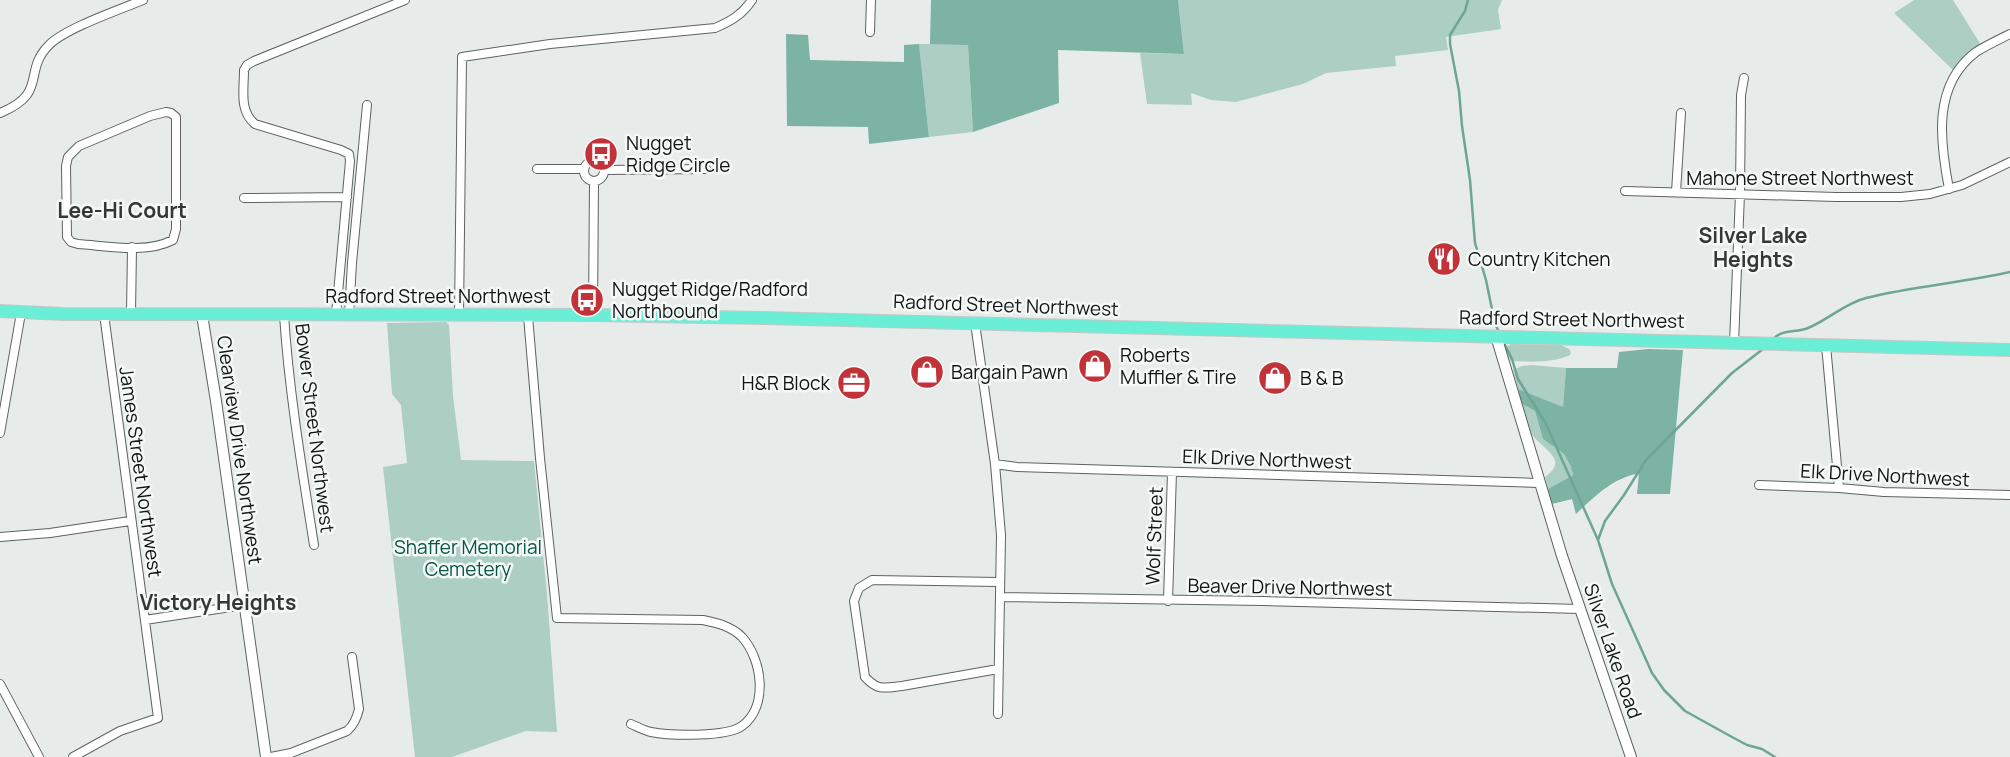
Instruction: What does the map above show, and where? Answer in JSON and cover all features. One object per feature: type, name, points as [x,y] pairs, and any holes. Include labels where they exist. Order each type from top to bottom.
[{"type":"main road","name":"Radford Street Northwest","points":[[0,311],[202,315],[593,316],[975,323],[2010,350]]},
{"type":"street","points":[[0,113],[26,98],[34,84],[38,60],[49,45],[68,32],[143,0]]},
{"type":"street","points":[[342,315],[349,154],[255,124],[244,110],[244,70],[254,61],[405,0]]},
{"type":"street","points":[[459,315],[463,57],[550,44],[715,28],[744,12],[752,0]]},
{"type":"street","points":[[870,32],[871,0]]},
{"type":"street","points":[[1949,189],[1941,135],[1941,116],[1946,97],[1962,65],[1975,53],[2010,34]]},
{"type":"street","points":[[1734,343],[1741,94],[1744,78]]},
{"type":"street","points":[[342,315],[352,263],[367,105]]},
{"type":"street","points":[[171,113],[176,117],[176,229],[173,240],[162,246],[132,247],[71,242],[68,237],[65,166],[68,157],[79,146],[150,116],[171,113]]},
{"type":"street","points":[[1676,192],[1682,113]]},
{"type":"street","points":[[593,160],[602,164],[604,170],[603,176],[594,181],[585,176],[584,169],[587,163],[593,160]]},
{"type":"street","name":"Mahone Street Northwest","points":[[1625,191],[1901,197],[1949,189],[2010,162]]},
{"type":"street","points":[[537,169],[584,169]]},
{"type":"street","points":[[604,170],[706,169]]},
{"type":"street","points":[[593,316],[594,181]]},
{"type":"street","points":[[244,198],[346,197]]},
{"type":"street","points":[[131,314],[132,247]]},
{"type":"street","points":[[0,433],[21,313]]},
{"type":"street","name":"James Street Northwest","points":[[73,757],[120,731],[158,718],[104,314]]},
{"type":"street","name":"Clearview Drive Northwest","points":[[202,315],[266,757]]},
{"type":"street","name":"Bower Street Northwest","points":[[284,315],[314,545]]},
{"type":"street","points":[[528,316],[557,618],[703,620],[728,627],[741,636],[751,651],[757,669],[758,703],[749,720],[740,728],[720,733],[687,734],[650,732],[631,724]]},
{"type":"street","points":[[975,323],[995,464],[1001,535],[998,714]]},
{"type":"street","name":"Silver Lake Road","points":[[1496,337],[1562,556],[1631,757]]},
{"type":"street","points":[[1826,345],[1839,488]]},
{"type":"street","name":"Elk Drive Northwest","points":[[995,464],[1017,467],[1539,483]]},
{"type":"street","name":"Wolf Street","points":[[1168,601],[1172,472]]},
{"type":"street","name":"Elk Drive Northwest","points":[[1759,485],[2010,495]]},
{"type":"street","points":[[0,537],[130,522]]},
{"type":"street","points":[[998,669],[902,686],[873,686],[865,677],[854,601],[859,588],[872,580],[999,582]]},
{"type":"street","name":"Beaver Drive Northwest","points":[[1000,597],[1580,609]]},
{"type":"street","points":[[145,620],[244,605]]},
{"type":"street","points":[[271,757],[291,753],[351,727],[359,709],[352,657]]},
{"type":"street","points":[[0,684],[39,757]]},
{"type":"green space","points":[[931,0],[1178,0],[1184,54],[1058,50],[1059,103],[973,132],[968,45],[930,44]]},
{"type":"green space","points":[[1178,0],[1502,0],[1498,10],[1501,29],[1446,37],[1448,50],[1395,56],[1396,66],[1326,73],[1303,84],[1236,102],[1211,100],[1191,93],[1192,105],[1147,104],[1140,53],[1184,54]]},
{"type":"green space","points":[[1914,0],[1953,0],[1981,45],[1954,71],[1894,13]]},
{"type":"green space","points":[[786,34],[808,35],[810,60],[904,62],[904,45],[919,44],[929,137],[869,144],[868,127],[787,126]]},
{"type":"green space","points":[[919,44],[968,44],[973,132],[929,137]]},
{"type":"green space","name":"Shaffer Memorial Cemetery","points":[[446,322],[449,325],[453,396],[461,460],[534,461],[557,732],[526,731],[452,757],[415,757],[383,467],[407,463],[401,405],[392,394],[387,323]]},
{"type":"green space","points":[[1511,344],[1561,345],[1571,352],[1564,358],[1549,361],[1511,361],[1504,349]]},
{"type":"green space","points":[[1683,350],[1670,494],[1637,494],[1639,473],[1612,484],[1576,514],[1572,499],[1552,504],[1548,489],[1573,475],[1571,467],[1564,454],[1543,439],[1535,411],[1522,404],[1518,389],[1563,407],[1566,368],[1617,368],[1619,352]]},
{"type":"green space","points":[[1532,365],[1566,368],[1563,408],[1518,389],[1513,370]]},
{"type":"green space","points":[[1522,404],[1535,411],[1543,439],[1564,454],[1571,467],[1573,475],[1548,489],[1545,477],[1555,464],[1554,459],[1531,432]]},
{"type":"waterway","points":[[1468,0],[1465,11],[1450,35],[1450,44],[1459,91],[1475,243],[1499,332]]},
{"type":"waterway","points":[[1773,339],[1781,334],[1808,328],[1866,298],[2010,272]]},
{"type":"waterway","points":[[1503,341],[1518,379],[1546,424],[1598,540],[1612,584],[1652,673],[1685,711],[1775,757]]},
{"type":"waterway","points":[[1598,540],[1605,521],[1646,460],[1732,373],[1763,349]]},
{"type":"place","name":"Nugget Ridge Circle","points":[[601,154]]},
{"type":"place","name":"Country Kitchen","points":[[1444,259]]},
{"type":"place","name":"Nugget Ridge/Radford Northbound","points":[[587,300]]},
{"type":"place","name":"Roberts Muffler & Tire","points":[[1095,366]]},
{"type":"place","name":"Bargain Pawn","points":[[927,372]]},
{"type":"place","name":"B & B","points":[[1275,378]]},
{"type":"place","name":"H&R Block","points":[[854,383]]},
{"type":"district","name":"Lee-Hi Court","points":[[122,211]]},
{"type":"district","name":"Silver Lake Heights","points":[[1753,248]]},
{"type":"district","name":"Victory Heights","points":[[218,603]]}]
